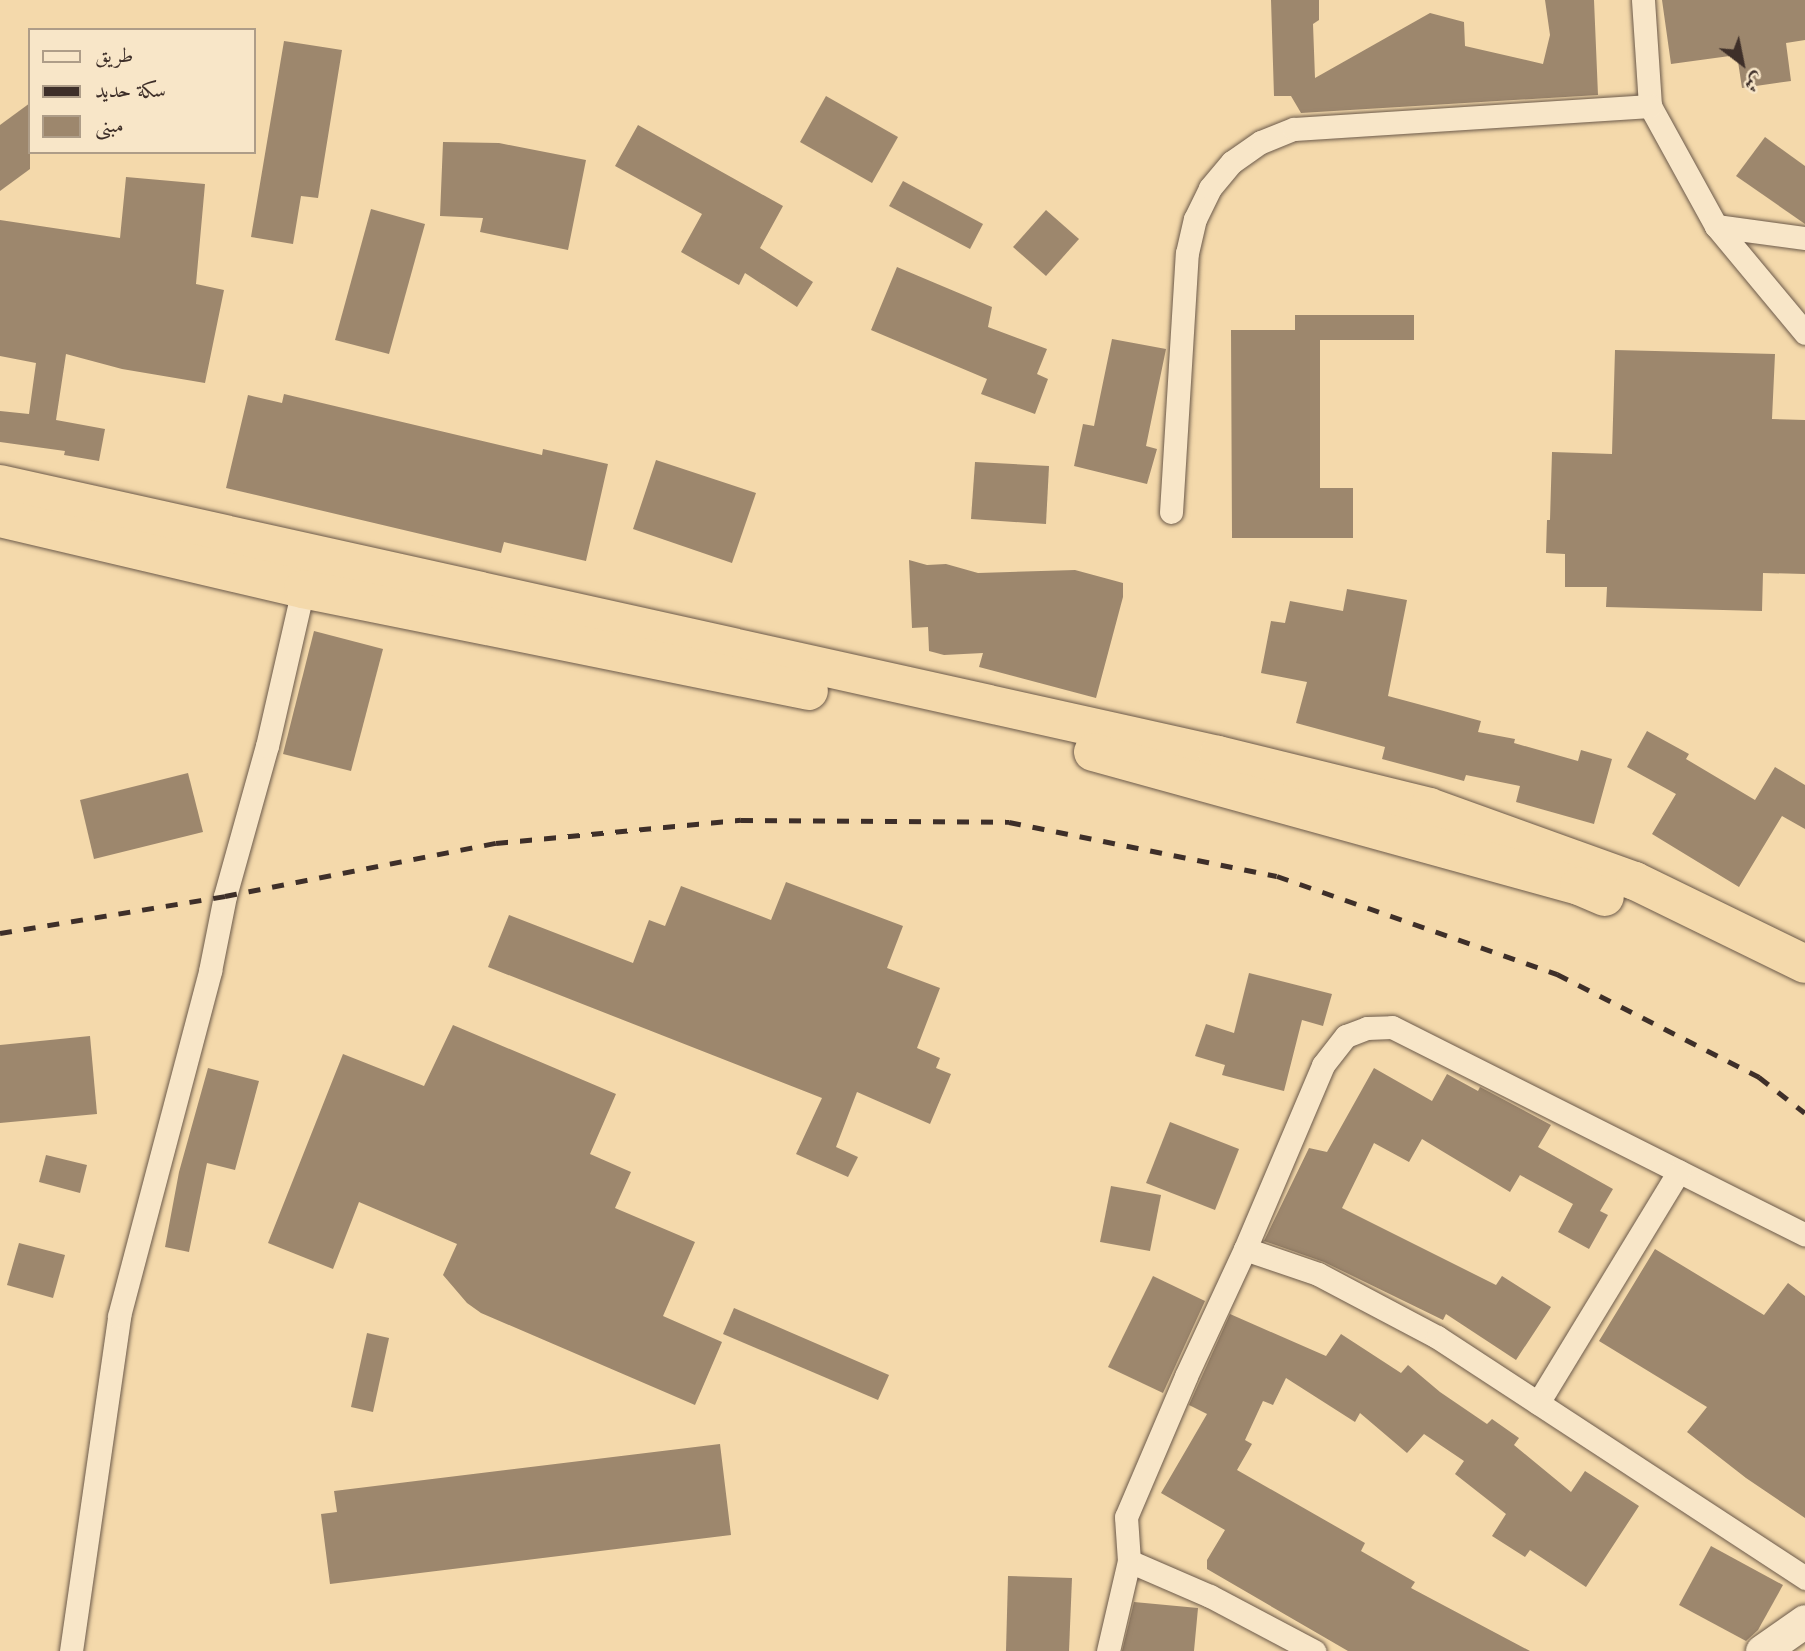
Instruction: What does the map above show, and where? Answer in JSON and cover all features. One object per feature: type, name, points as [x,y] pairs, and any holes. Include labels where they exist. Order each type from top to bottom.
[{"type":"highway","points":[[0,484],[1204,752],[1429,807],[1635,881],[1804,970]]},
{"type":"highway","points":[[0,518],[303,589],[1036,736],[1578,886],[1691,932],[1804,970]]},
{"type":"street","points":[[1643,0],[1650,106],[1716,226],[1805,333]]},
{"type":"street","points":[[1171,512],[1188,253],[1195,219],[1210,188],[1232,162],[1261,142],[1293,129],[1650,106]]},
{"type":"street","points":[[1716,226],[1805,238]]},
{"type":"street","points":[[71,1651],[119,1317],[210,971],[225,897],[267,747],[303,589]]},
{"type":"street","points":[[1108,1651],[1129,1561],[1126,1517],[1323,1065],[1346,1036],[1367,1028],[1392,1027],[1805,1235]]},
{"type":"street","points":[[1538,1403],[1679,1171]]},
{"type":"street","points":[[1245,1249],[1318,1274],[1437,1337],[1805,1578]]},
{"type":"street","points":[[1129,1561],[1210,1596],[1314,1651]]},
{"type":"street","points":[[1762,1651],[1805,1621]]},
{"type":"building","points":[[1271,0],[1319,0],[1319,20],[1313,24],[1315,78],[1430,13],[1464,22],[1465,46],[1543,64],[1550,35],[1545,0],[1594,0],[1598,95],[1301,113],[1291,96],[1274,96]]},
{"type":"building","points":[[1662,0],[1805,0],[1805,40],[1786,43],[1791,81],[1742,88],[1737,55],[1671,64]]},
{"type":"building","points":[[284,41],[342,50],[318,198],[301,196],[293,244],[251,237]]},
{"type":"building","points":[[826,96],[898,137],[872,183],[800,142]]},
{"type":"building","points":[[28,104],[30,169],[0,191],[0,125]]},
{"type":"building","points":[[638,125],[783,206],[760,248],[813,282],[797,307],[745,273],[739,285],[681,252],[702,214],[615,166]]},
{"type":"building","points":[[1765,137],[1805,166],[1805,224],[1736,176]]},
{"type":"building","points":[[443,142],[499,143],[586,160],[568,250],[480,232],[483,218],[440,216]]},
{"type":"building","points":[[126,177],[205,184],[196,284],[224,290],[205,383],[122,369],[66,354],[56,420],[105,429],[99,461],[64,455],[65,451],[0,442],[0,411],[29,414],[36,363],[0,356],[0,220],[120,238]]},
{"type":"building","points":[[903,181],[983,224],[970,249],[889,206]]},
{"type":"building","points":[[371,209],[425,224],[389,354],[335,340]]},
{"type":"building","points":[[1046,210],[1079,239],[1046,276],[1013,247]]},
{"type":"building","points":[[897,267],[992,307],[988,327],[1047,349],[1037,374],[1048,379],[1035,414],[981,394],[987,379],[871,330]]},
{"type":"building","points":[[1295,315],[1414,315],[1414,340],[1320,340],[1320,488],[1353,488],[1353,538],[1232,538],[1231,330],[1295,330]]},
{"type":"building","points":[[1112,339],[1166,349],[1146,446],[1157,449],[1147,484],[1074,466],[1083,424],[1094,426]]},
{"type":"building","points":[[1615,350],[1775,354],[1772,419],[1805,420],[1805,574],[1763,573],[1762,611],[1606,607],[1607,587],[1565,587],[1565,554],[1546,553],[1552,452],[1612,454]]},
{"type":"building","points":[[284,394],[542,455],[543,449],[608,464],[586,561],[504,542],[501,553],[226,488],[248,395],[282,403]]},
{"type":"building","points":[[656,460],[756,493],[732,563],[633,529]]},
{"type":"building","points":[[975,462],[1049,466],[1046,524],[971,519]]},
{"type":"building","points":[[909,560],[927,565],[946,564],[978,573],[1075,570],[1123,583],[1123,597],[1096,698],[979,667],[983,653],[944,655],[929,651],[928,627],[912,628]]},
{"type":"building","points":[[1347,589],[1407,600],[1388,696],[1481,721],[1478,732],[1515,739],[1514,743],[1578,761],[1581,750],[1612,759],[1594,824],[1516,802],[1520,786],[1466,775],[1464,781],[1382,759],[1385,747],[1296,723],[1307,682],[1261,673],[1271,621],[1285,623],[1290,601],[1343,611]]},
{"type":"building","points":[[314,631],[383,649],[351,771],[283,754]]},
{"type":"building","points":[[1647,731],[1689,754],[1686,759],[1755,800],[1775,767],[1805,785],[1805,829],[1782,816],[1739,887],[1652,834],[1676,794],[1627,767]]},
{"type":"building","points":[[188,773],[203,832],[94,859],[80,800]]},
{"type":"building","points":[[786,882],[903,926],[887,968],[940,988],[917,1048],[940,1058],[936,1068],[951,1074],[930,1124],[857,1092],[836,1147],[858,1157],[848,1177],[796,1154],[822,1098],[488,967],[509,915],[633,963],[649,920],[665,926],[681,886],[771,920]]},
{"type":"building","points":[[1249,973],[1332,994],[1323,1026],[1302,1020],[1284,1091],[1222,1075],[1225,1065],[1195,1056],[1206,1024],[1234,1033]]},
{"type":"building","points":[[453,1025],[616,1094],[590,1154],[631,1172],[615,1208],[695,1242],[663,1316],[722,1342],[695,1405],[481,1313],[467,1303],[443,1275],[457,1244],[359,1202],[333,1269],[268,1243],[343,1054],[424,1086]]},
{"type":"building","points":[[90,1036],[97,1114],[0,1123],[0,1045]]},
{"type":"building","points":[[208,1068],[259,1081],[235,1170],[207,1163],[189,1252],[165,1247],[179,1172]]},
{"type":"building","points":[[1374,1068],[1432,1101],[1447,1074],[1478,1091],[1480,1087],[1551,1125],[1538,1147],[1613,1189],[1600,1211],[1608,1215],[1589,1249],[1558,1232],[1573,1204],[1520,1175],[1510,1192],[1422,1139],[1409,1162],[1374,1143],[1342,1208],[1496,1285],[1502,1276],[1551,1307],[1516,1360],[1446,1314],[1443,1320],[1324,1262],[1264,1241],[1309,1148],[1327,1152]]},
{"type":"building","points":[[1170,1122],[1239,1149],[1215,1210],[1146,1183]]},
{"type":"building","points":[[46,1155],[87,1165],[80,1193],[39,1182]]},
{"type":"building","points":[[1111,1186],[1161,1195],[1150,1251],[1100,1242]]},
{"type":"building","points":[[19,1243],[65,1255],[53,1298],[7,1285]]},
{"type":"building","points":[[1655,1249],[1764,1315],[1788,1283],[1805,1296],[1805,1518],[1746,1478],[1687,1432],[1707,1407],[1599,1341]]},
{"type":"building","points":[[1153,1276],[1205,1301],[1163,1393],[1108,1367]]},
{"type":"building","points":[[734,1308],[889,1375],[878,1400],[723,1334]]},
{"type":"building","points":[[1230,1314],[1326,1356],[1341,1334],[1401,1373],[1408,1365],[1440,1392],[1487,1424],[1492,1419],[1519,1438],[1514,1445],[1571,1492],[1585,1471],[1639,1506],[1586,1587],[1530,1550],[1525,1557],[1492,1536],[1506,1514],[1455,1474],[1464,1461],[1424,1434],[1407,1453],[1360,1413],[1355,1422],[1286,1378],[1273,1405],[1263,1401],[1245,1440],[1252,1444],[1237,1470],[1365,1543],[1361,1551],[1415,1582],[1411,1588],[1530,1651],[1348,1651],[1207,1569],[1207,1560],[1225,1530],[1161,1493],[1207,1414],[1189,1405]]},
{"type":"building","points":[[367,1333],[389,1338],[373,1412],[351,1407]]},
{"type":"building","points":[[720,1444],[731,1535],[330,1584],[321,1514],[337,1512],[334,1491]]},
{"type":"building","points":[[1711,1546],[1783,1585],[1758,1630],[1746,1641],[1679,1605]]},
{"type":"building","points":[[1008,1576],[1072,1578],[1069,1651],[1006,1651]]},
{"type":"building","points":[[1134,1602],[1198,1608],[1194,1651],[1122,1651]]},
{"type":"railway","points":[[0,933],[225,896],[496,843],[741,820],[1009,822],[1277,876],[1557,974],[1759,1077],[1805,1113]]}]
